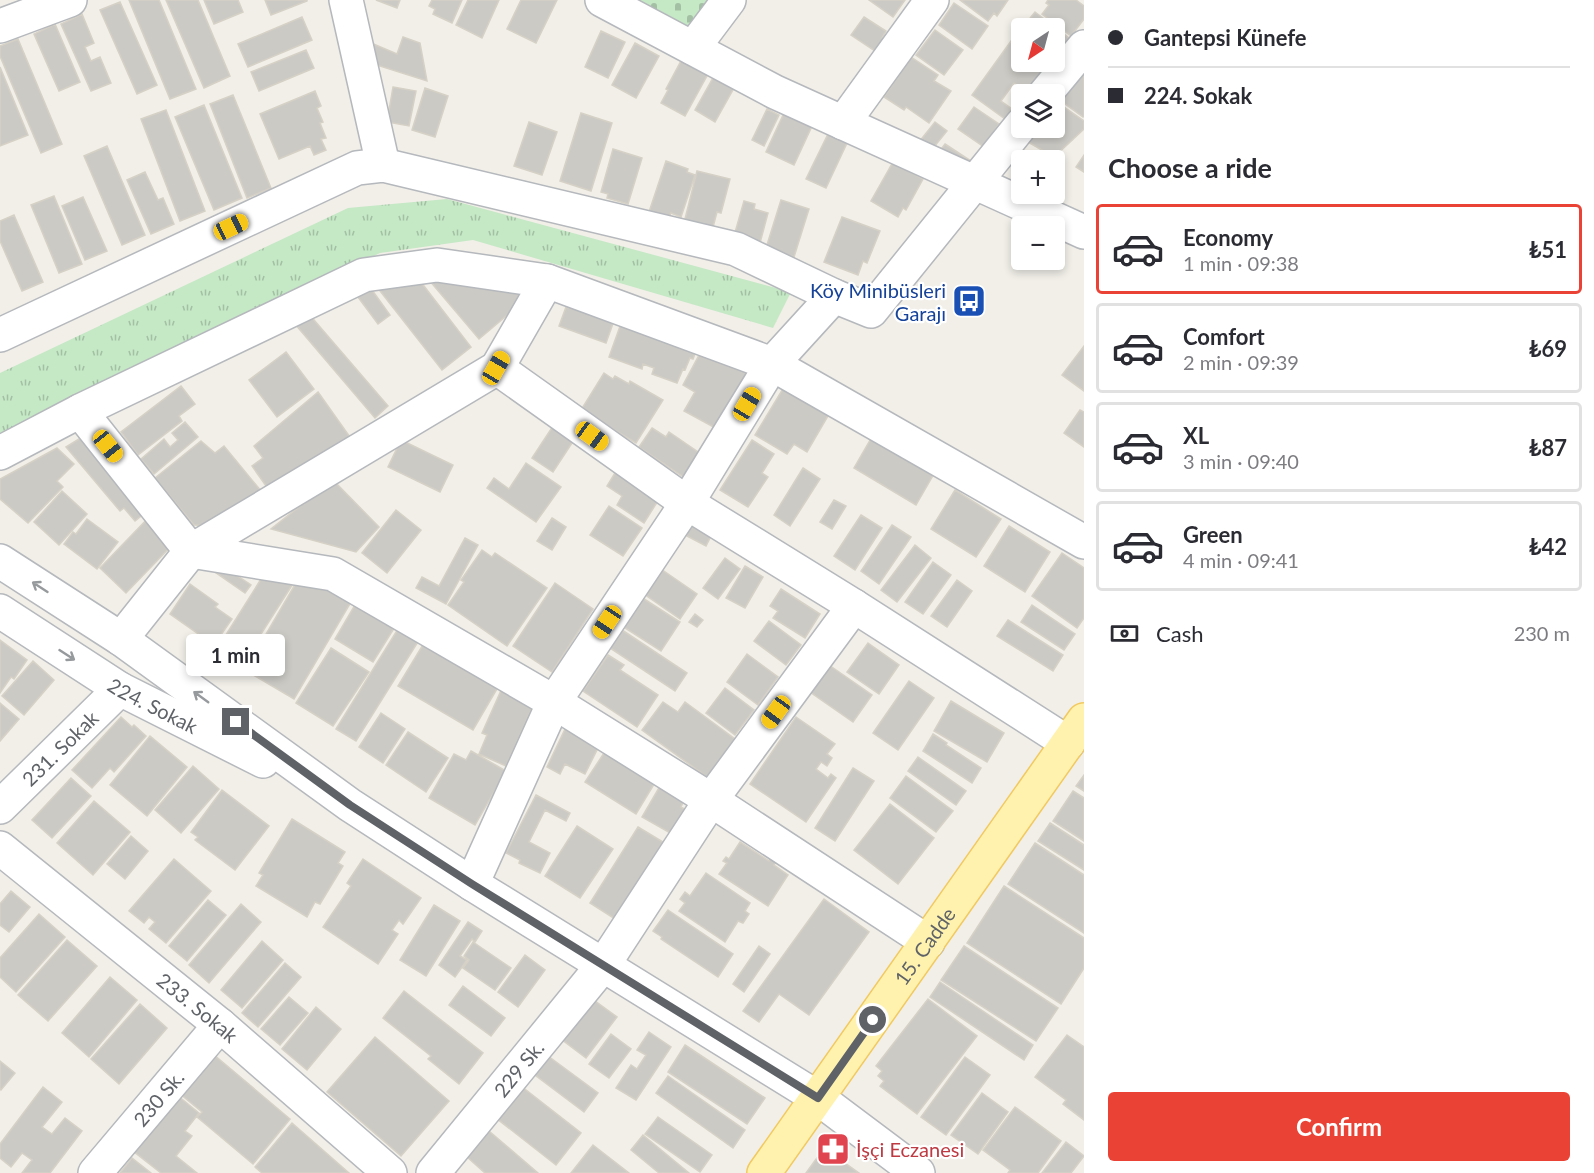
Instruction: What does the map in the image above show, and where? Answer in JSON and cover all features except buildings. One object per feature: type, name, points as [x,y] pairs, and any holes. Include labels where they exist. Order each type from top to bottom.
[{"type":"main road","name":"15. Cadde","points":[[764,1173],[1076,732]]},
{"type":"street","points":[[0,27],[70,0]]},
{"type":"street","points":[[345,0],[383,165]]},
{"type":"street","points":[[602,0],[775,92],[1084,232]]},
{"type":"street","points":[[693,48],[729,0]]},
{"type":"street","points":[[843,123],[932,0]]},
{"type":"street","points":[[1053,84],[1084,47]]},
{"type":"street","points":[[0,335],[357,168],[383,165],[736,249],[834,297],[871,311],[1011,138]]},
{"type":"street","points":[[0,453],[80,411],[364,275],[438,265],[547,281],[772,364],[1084,542]]},
{"type":"street","points":[[121,639],[191,551],[496,368],[547,281]]},
{"type":"street","points":[[472,884],[554,702],[687,503],[772,364],[834,297]]},
{"type":"street","points":[[496,368],[687,503],[854,606],[1076,732]]},
{"type":"street","points":[[80,411],[191,551],[333,574],[554,702],[711,800],[928,942]]},
{"type":"street","name":"224. Sokak","points":[[0,561],[121,639],[350,805]]},
{"type":"street","name":"229 Sk.","points":[[433,1173],[604,964],[711,800],[854,606]]},
{"type":"street","name":"224. Sokak","points":[[0,611],[120,689],[350,805]]},
{"type":"street","name":"231. Sokak","points":[[0,807],[120,689]]},
{"type":"street","points":[[350,805],[472,884],[818,1098],[918,1173]]},
{"type":"street","name":"233. Sokak","points":[[0,849],[220,1024],[390,1173]]},
{"type":"street","name":"230 Sk.","points":[[95,1173],[220,1024]]},
{"type":"green space","points":[[627,0],[717,0],[693,37]]},
{"type":"green space","points":[[447,199],[791,292],[773,328],[473,240],[380,253],[0,440],[0,373],[348,208]]},
{"type":"place","name":"Köy Minibüsleri Garajı","points":[[969,301]]},
{"type":"place","name":"İşçi Eczanesi","points":[[833,1149]]},
{"type":"route","points":[[236,722],[350,805],[472,884],[818,1098],[873,1020]]}]
